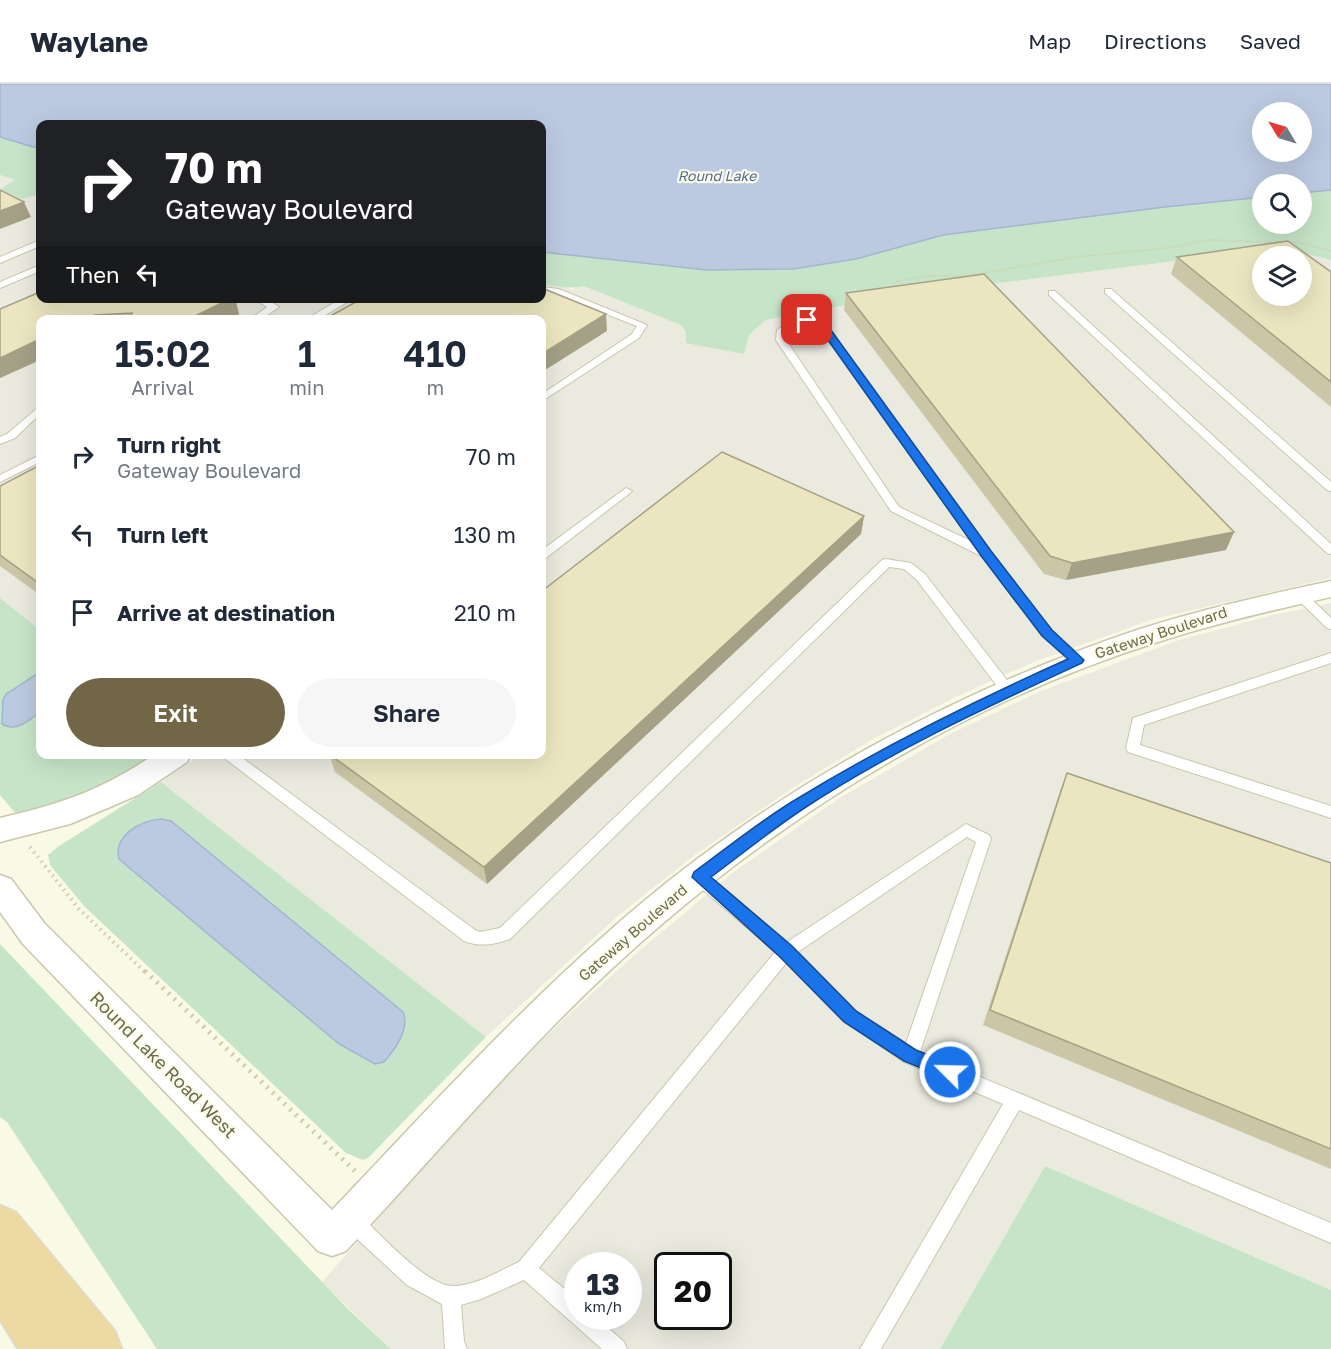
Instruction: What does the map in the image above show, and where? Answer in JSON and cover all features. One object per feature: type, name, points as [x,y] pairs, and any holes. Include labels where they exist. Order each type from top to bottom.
[{"type":"highway","points":[[0,1228],[98,1349]]},
{"type":"highway","points":[[0,1276],[47,1349]]},
{"type":"street","name":"Gateway Boulevard","points":[[341,1228],[446,1112],[526,1030],[652,914],[797,806],[918,736],[1077,660],[1154,633],[1331,589]]},
{"type":"street","points":[[8,828],[60,816],[128,787],[170,759]]},
{"type":"street","name":"Round Lake Road West","points":[[0,888],[34,934],[341,1228]]},
{"type":"lane","points":[[0,260],[36,245]]},
{"type":"lane","points":[[0,285],[36,270]]},
{"type":"lane","points":[[546,290],[556,291],[642,325],[636,336],[546,395]]},
{"type":"lane","points":[[1108,291],[1331,488]]},
{"type":"lane","points":[[1052,293],[1331,550]]},
{"type":"lane","points":[[261,315],[274,307],[266,303]]},
{"type":"lane","points":[[318,315],[341,303]]},
{"type":"lane","points":[[987,554],[895,509],[781,340],[780,332],[791,323],[807,320],[822,324],[987,554],[1047,633],[1077,660]]},
{"type":"lane","points":[[0,441],[11,436],[36,413]]},
{"type":"lane","points":[[0,479],[36,460]]},
{"type":"lane","points":[[546,552],[626,491]]},
{"type":"lane","points":[[233,759],[470,936],[480,939],[504,934],[886,562],[907,566],[921,577],[1008,691]]},
{"type":"lane","points":[[1300,595],[1331,625]]},
{"type":"lane","points":[[1331,658],[1138,722],[1133,748],[1331,812]]},
{"type":"lane","points":[[341,1228],[428,1289],[451,1296],[472,1293],[526,1269],[786,951],[966,830],[984,839],[910,1056]]},
{"type":"lane","points":[[699,877],[786,951],[850,1016],[910,1056],[1331,1233]]},
{"type":"lane","points":[[870,1349],[1015,1100]]},
{"type":"lane","points":[[526,1269],[564,1303]]},
{"type":"lane","points":[[451,1296],[454,1346],[457,1349]]},
{"type":"lane","points":[[595,1330],[617,1349]]},
{"type":"path","points":[[896,281],[928,276],[967,276],[1076,257],[1167,248],[1209,240],[1302,243],[1331,251]]},
{"type":"path","points":[[8,828],[44,866],[79,909],[375,1191]]},
{"type":"shaded area","points":[[0,175],[16,180],[1,189],[22,199],[36,195],[36,303],[546,303],[546,285],[561,285],[572,289],[582,286],[672,321],[681,325],[686,332],[743,354],[749,335],[766,320],[889,297],[1184,260],[1252,256],[1252,306],[1312,306],[1312,255],[1331,260],[1331,578],[1154,619],[1036,661],[956,697],[873,739],[794,787],[696,854],[620,914],[486,1037],[161,782],[194,759],[546,759],[546,315],[36,315],[36,627],[0,598]]},
{"type":"shaded area","points":[[1331,603],[1331,1290],[1045,1166],[940,1349],[391,1349],[322,1282],[501,1080],[632,957],[735,871],[838,799],[950,734],[1041,691],[1176,641],[1273,615]]},
{"type":"green space","points":[[0,137],[36,148],[36,195],[22,199],[0,189],[15,180],[0,175]]},
{"type":"green space","points":[[1331,190],[1331,260],[1312,255],[1312,246],[1252,246],[1252,256],[1184,260],[889,297],[766,320],[749,335],[744,354],[686,343],[686,332],[681,325],[583,286],[546,285],[546,252],[707,270],[793,269],[856,259],[943,235],[1252,198],[1252,234],[1312,234],[1312,192]]},
{"type":"green space","points":[[0,598],[36,627],[36,674],[9,691],[6,727],[16,727],[36,714],[36,759],[147,759],[117,779],[23,822],[0,795]]},
{"type":"green space","points":[[161,782],[486,1037],[368,1158],[363,1160],[346,1153],[84,906],[50,865],[48,855]],"holes":[[[151,820],[375,1064],[339,1044],[119,859],[119,845],[126,834]]]},
{"type":"green space","points":[[0,944],[348,1309],[391,1349],[157,1349],[7,1122],[0,1117]]},
{"type":"green space","points":[[1045,1166],[1331,1290],[1331,1349],[940,1349]]},
{"type":"water","name":"Round Lake","points":[[0,84],[1331,84],[1331,190],[1312,192],[1312,174],[1252,174],[1252,198],[943,235],[856,259],[793,269],[707,270],[546,252],[546,120],[36,120],[36,148],[0,137]]},
{"type":"water","points":[[36,675],[36,715],[17,726],[2,724],[3,700],[6,694]]},
{"type":"water","points":[[161,819],[171,821],[403,1012],[405,1026],[403,1032],[397,1045],[384,1062],[375,1064],[339,1044],[119,859],[120,843],[130,831],[136,826]]},
{"type":"building","points":[[0,190],[24,202],[0,211]]},
{"type":"building","points":[[1288,241],[1295,246],[1253,246]]},
{"type":"building","points":[[1252,246],[1252,306],[1312,306],[1312,258],[1331,272],[1331,382],[1177,257]]},
{"type":"building","points":[[984,274],[1234,532],[1072,563],[1050,556],[846,293]]},
{"type":"building","points":[[546,290],[606,314],[546,352],[546,315],[332,315],[354,303],[546,303]]},
{"type":"building","points":[[36,294],[36,303],[222,303],[197,315],[131,315],[132,313],[36,315],[36,341],[0,358],[0,309]]},
{"type":"building","points":[[722,452],[864,516],[484,867],[336,759],[546,759],[546,588]]},
{"type":"building","points":[[36,467],[36,581],[0,555],[0,486]]},
{"type":"building","points":[[1067,773],[1331,863],[1331,1149],[990,1010]]},
{"type":"route","points":[[807,320],[822,324],[987,554],[1047,633],[1077,660],[962,712],[866,764],[797,806],[699,877],[786,951],[850,1016],[910,1056],[950,1072]]}]
